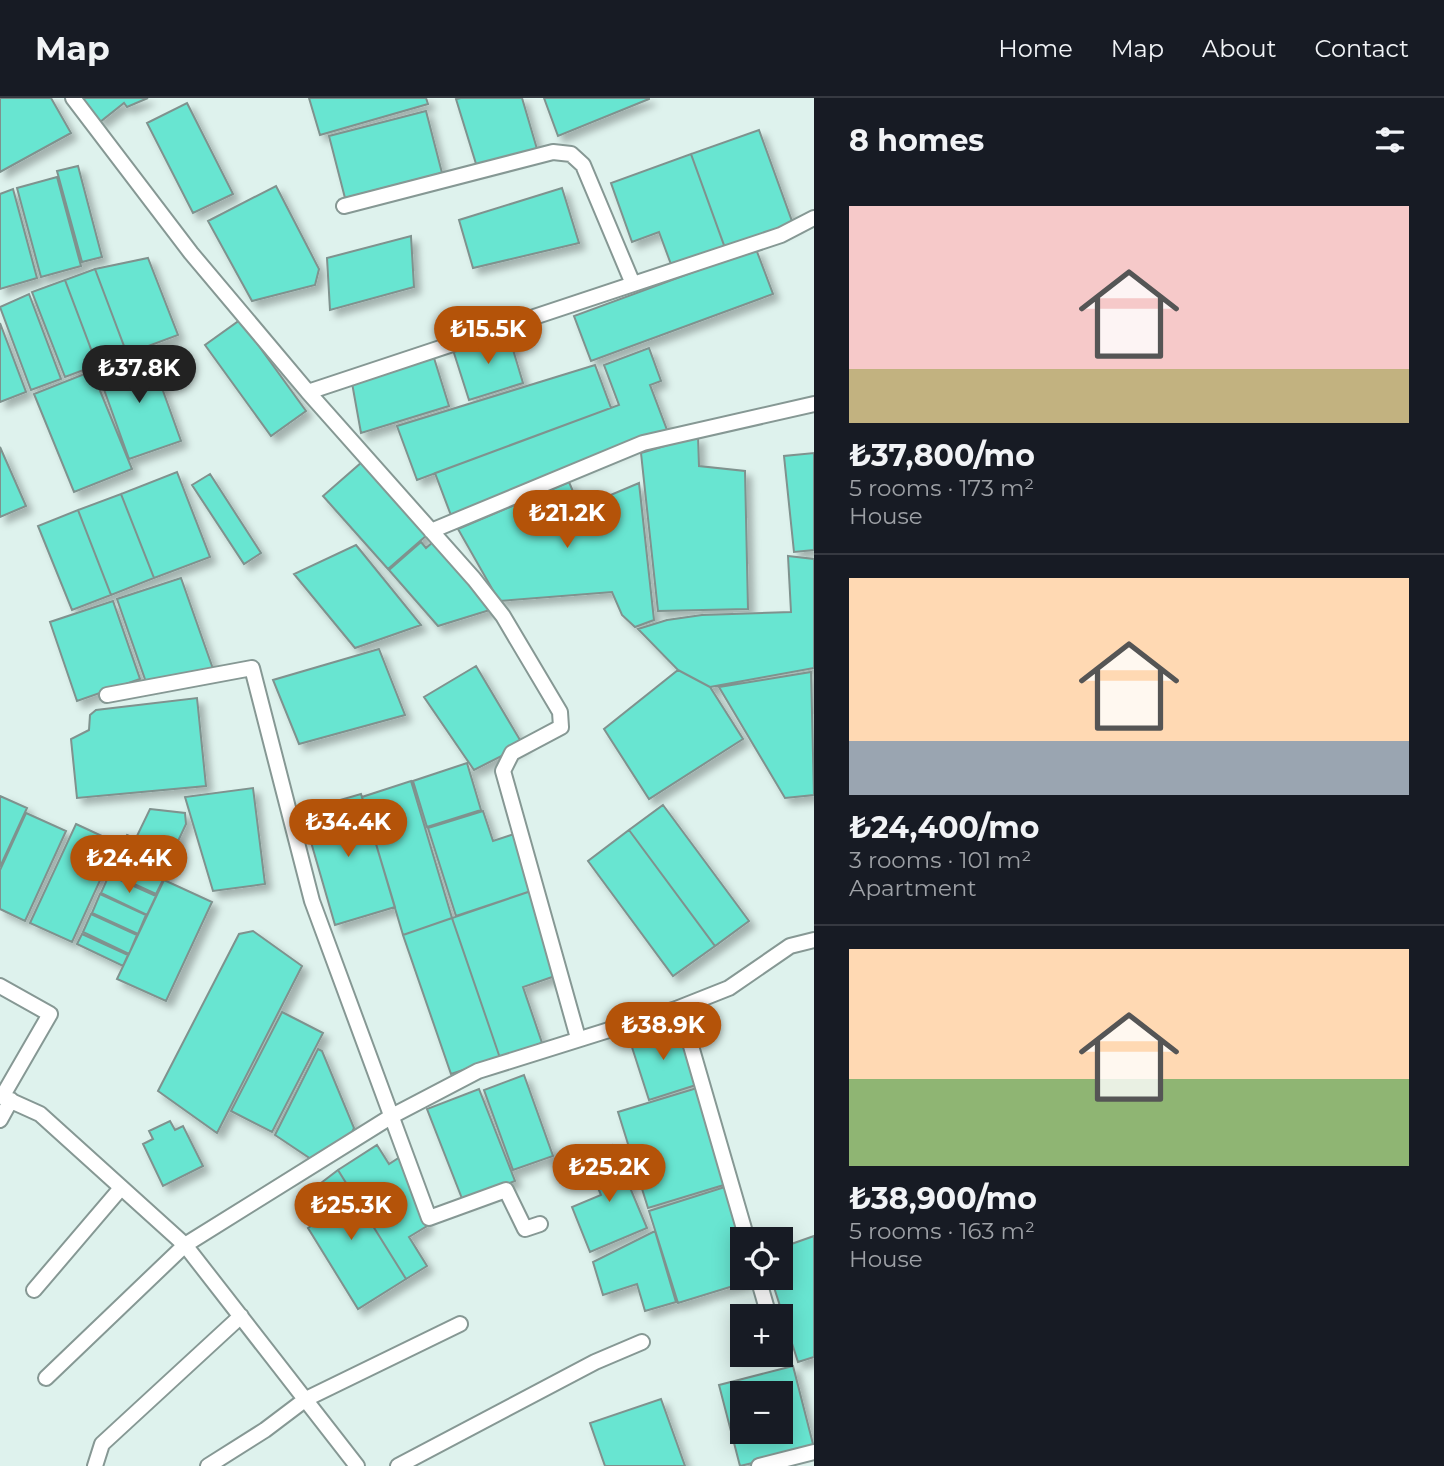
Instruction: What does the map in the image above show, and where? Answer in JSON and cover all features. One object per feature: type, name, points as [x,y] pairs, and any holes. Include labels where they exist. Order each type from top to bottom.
[{"type":"street","points":[[73,98],[191,253],[503,616],[562,717],[562,724],[555,732],[510,755],[503,771],[578,1038]]},
{"type":"street","points":[[344,206],[553,152],[565,152],[583,164],[634,284]]},
{"type":"street","points":[[308,392],[781,234],[814,218]]},
{"type":"street","points":[[431,531],[643,443],[814,404]]},
{"type":"street","points":[[107,695],[252,668],[313,901],[429,1218],[506,1189],[525,1229],[540,1224]]},
{"type":"street","points":[[46,1378],[185,1245],[392,1115],[478,1071],[680,1007],[729,988],[790,946],[814,940]]},
{"type":"street","points":[[0,986],[50,1014],[4,1098],[0,1120]]},
{"type":"street","points":[[680,1007],[744,1227]]},
{"type":"street","points":[[4,1098],[40,1114],[185,1245],[357,1466]]},
{"type":"street","points":[[34,1290],[121,1188]]},
{"type":"street","points":[[95,1466],[102,1444],[241,1316]]},
{"type":"street","points":[[208,1466],[265,1430],[306,1399],[460,1324]]},
{"type":"street","points":[[398,1466],[594,1362],[642,1342]]},
{"type":"street","points":[[759,1466],[814,1452]]},
{"type":"building","points":[[0,98],[51,98],[71,133],[0,172]]},
{"type":"building","points":[[81,98],[148,98],[127,107],[124,103],[100,122]]},
{"type":"building","points":[[309,98],[426,98],[428,104],[320,135]]},
{"type":"building","points":[[522,98],[537,149],[477,167],[456,99]]},
{"type":"building","points":[[544,98],[649,98],[649,99],[558,136]]},
{"type":"building","points":[[187,103],[233,194],[193,213],[147,123]]},
{"type":"building","points":[[426,111],[442,173],[345,198],[329,136]]},
{"type":"building","points":[[759,130],[793,224],[725,248],[691,154]]},
{"type":"building","points":[[691,154],[725,248],[672,267],[659,232],[632,242],[611,183]]},
{"type":"building","points":[[78,166],[102,257],[82,262],[57,171]]},
{"type":"building","points":[[57,177],[81,266],[41,277],[17,188]]},
{"type":"building","points":[[276,186],[319,269],[315,285],[252,301],[208,221]]},
{"type":"building","points":[[562,188],[579,243],[473,268],[459,220]]},
{"type":"building","points":[[13,189],[37,278],[0,289],[0,194]]},
{"type":"building","points":[[411,236],[414,287],[330,310],[327,258]]},
{"type":"building","points":[[756,249],[773,294],[591,361],[574,316]]},
{"type":"building","points":[[148,258],[178,335],[127,354],[95,269]]},
{"type":"building","points":[[95,269],[127,354],[97,365],[65,280]]},
{"type":"building","points":[[65,280],[97,365],[65,377],[32,292]]},
{"type":"building","points":[[29,294],[61,379],[31,390],[0,307]]},
{"type":"building","points":[[240,320],[306,411],[271,436],[205,345]]},
{"type":"building","points":[[0,323],[26,392],[0,402]]},
{"type":"building","points":[[508,333],[523,383],[469,400],[453,350]]},
{"type":"building","points":[[649,348],[661,381],[650,385],[667,430],[452,518],[435,473],[619,405],[604,365]]},
{"type":"building","points":[[149,352],[181,441],[129,459],[97,370]]},
{"type":"building","points":[[434,358],[449,406],[361,433],[352,383]]},
{"type":"building","points":[[595,365],[611,408],[417,480],[397,426]]},
{"type":"building","points":[[92,371],[132,469],[74,492],[34,394]]},
{"type":"building","points":[[698,436],[699,466],[745,471],[748,609],[658,611],[641,453]]},
{"type":"building","points":[[0,447],[26,506],[0,517]]},
{"type":"building","points":[[814,453],[814,550],[794,552],[784,456]]},
{"type":"building","points":[[362,462],[427,535],[388,569],[323,496]]},
{"type":"building","points":[[177,472],[210,557],[154,578],[121,494]]},
{"type":"building","points":[[210,474],[261,553],[244,564],[192,485]]},
{"type":"building","points":[[569,482],[580,508],[639,483],[654,620],[635,627],[622,615],[612,592],[499,601],[458,529]]},
{"type":"building","points":[[121,494],[154,578],[111,595],[78,510]]},
{"type":"building","points":[[78,510],[111,595],[72,610],[38,526]]},
{"type":"building","points":[[421,542],[426,548],[433,542],[493,609],[438,626],[389,570]]},
{"type":"building","points":[[356,545],[421,625],[355,648],[294,574]]},
{"type":"building","points":[[788,556],[814,559],[814,668],[710,687],[678,670],[638,629],[667,620],[702,615],[791,612]]},
{"type":"building","points":[[181,578],[213,669],[146,682],[117,599]]},
{"type":"building","points":[[113,601],[140,679],[77,701],[50,622]]},
{"type":"building","points":[[379,649],[405,715],[299,744],[273,680]]},
{"type":"building","points":[[476,666],[523,745],[474,770],[424,697]]},
{"type":"building","points":[[678,670],[710,687],[743,739],[649,799],[604,729]]},
{"type":"building","points":[[811,672],[814,795],[785,798],[719,687]]},
{"type":"building","points":[[197,698],[206,786],[77,798],[71,739],[89,730],[90,715],[96,710]]},
{"type":"building","points":[[467,763],[481,810],[427,827],[413,781]]},
{"type":"building","points":[[411,781],[452,918],[403,935],[362,797]]},
{"type":"building","points":[[253,788],[265,884],[213,891],[185,797]]},
{"type":"building","points":[[361,794],[395,907],[335,925],[302,811]]},
{"type":"building","points":[[0,796],[27,808],[0,867]]},
{"type":"building","points":[[663,805],[749,921],[715,946],[629,830]]},
{"type":"building","points":[[150,809],[185,813],[186,824],[172,854],[136,838]]},
{"type":"building","points":[[483,811],[493,841],[514,834],[531,891],[456,916],[428,828]]},
{"type":"building","points":[[26,813],[66,831],[25,921],[0,909],[0,870]]},
{"type":"building","points":[[76,824],[117,843],[72,942],[30,923]]},
{"type":"building","points":[[629,830],[715,946],[673,976],[588,861]]},
{"type":"building","points":[[127,835],[174,856],[165,874],[119,853]]},
{"type":"building","points":[[118,855],[165,876],[156,894],[110,873]]},
{"type":"building","points":[[109,875],[156,896],[147,915],[101,893]]},
{"type":"building","points":[[164,880],[212,902],[166,1001],[117,979]]},
{"type":"building","points":[[531,891],[555,976],[523,987],[542,1043],[500,1058],[452,918]]},
{"type":"building","points":[[100,894],[146,915],[138,934],[92,913]]},
{"type":"building","points":[[91,914],[137,935],[129,954],[83,932]]},
{"type":"building","points":[[452,918],[500,1058],[451,1074],[403,935]]},
{"type":"building","points":[[253,931],[302,966],[217,1133],[158,1091],[239,934]]},
{"type":"building","points":[[82,934],[128,955],[123,966],[77,944]]},
{"type":"building","points":[[282,1012],[323,1033],[272,1132],[231,1111]]},
{"type":"building","points":[[677,1024],[696,1085],[649,1100],[629,1038]]},
{"type":"building","points":[[318,1049],[322,1051],[354,1128],[351,1135],[311,1159],[275,1135]]},
{"type":"building","points":[[524,1075],[553,1156],[513,1170],[484,1090]]},
{"type":"building","points":[[697,1088],[727,1184],[648,1208],[618,1112]]},
{"type":"building","points":[[479,1089],[515,1181],[463,1201],[427,1109]]},
{"type":"building","points":[[170,1121],[175,1130],[183,1126],[203,1166],[163,1186],[143,1144],[153,1139],[149,1131]]},
{"type":"building","points":[[377,1145],[389,1164],[403,1155],[427,1226],[409,1237],[427,1266],[406,1279],[338,1170]]},
{"type":"building","points":[[612,1145],[647,1228],[590,1252],[572,1207],[601,1195],[585,1157]]},
{"type":"building","points":[[338,1170],[406,1279],[358,1309],[308,1228],[319,1221],[304,1196]]},
{"type":"building","points":[[728,1186],[739,1227],[730,1227],[730,1287],[678,1303],[649,1211]]},
{"type":"building","points":[[655,1231],[676,1302],[645,1311],[637,1284],[603,1295],[593,1262]]},
{"type":"building","points":[[814,1236],[814,1357],[798,1362],[793,1346],[793,1304],[779,1304],[775,1290],[793,1290],[793,1243]]},
{"type":"building","points":[[793,1366],[814,1448],[740,1466],[734,1444],[793,1444],[793,1381],[735,1381]]},
{"type":"building","points":[[730,1382],[730,1427],[719,1385]]},
{"type":"building","points":[[661,1399],[685,1466],[605,1466],[590,1423]]}]
